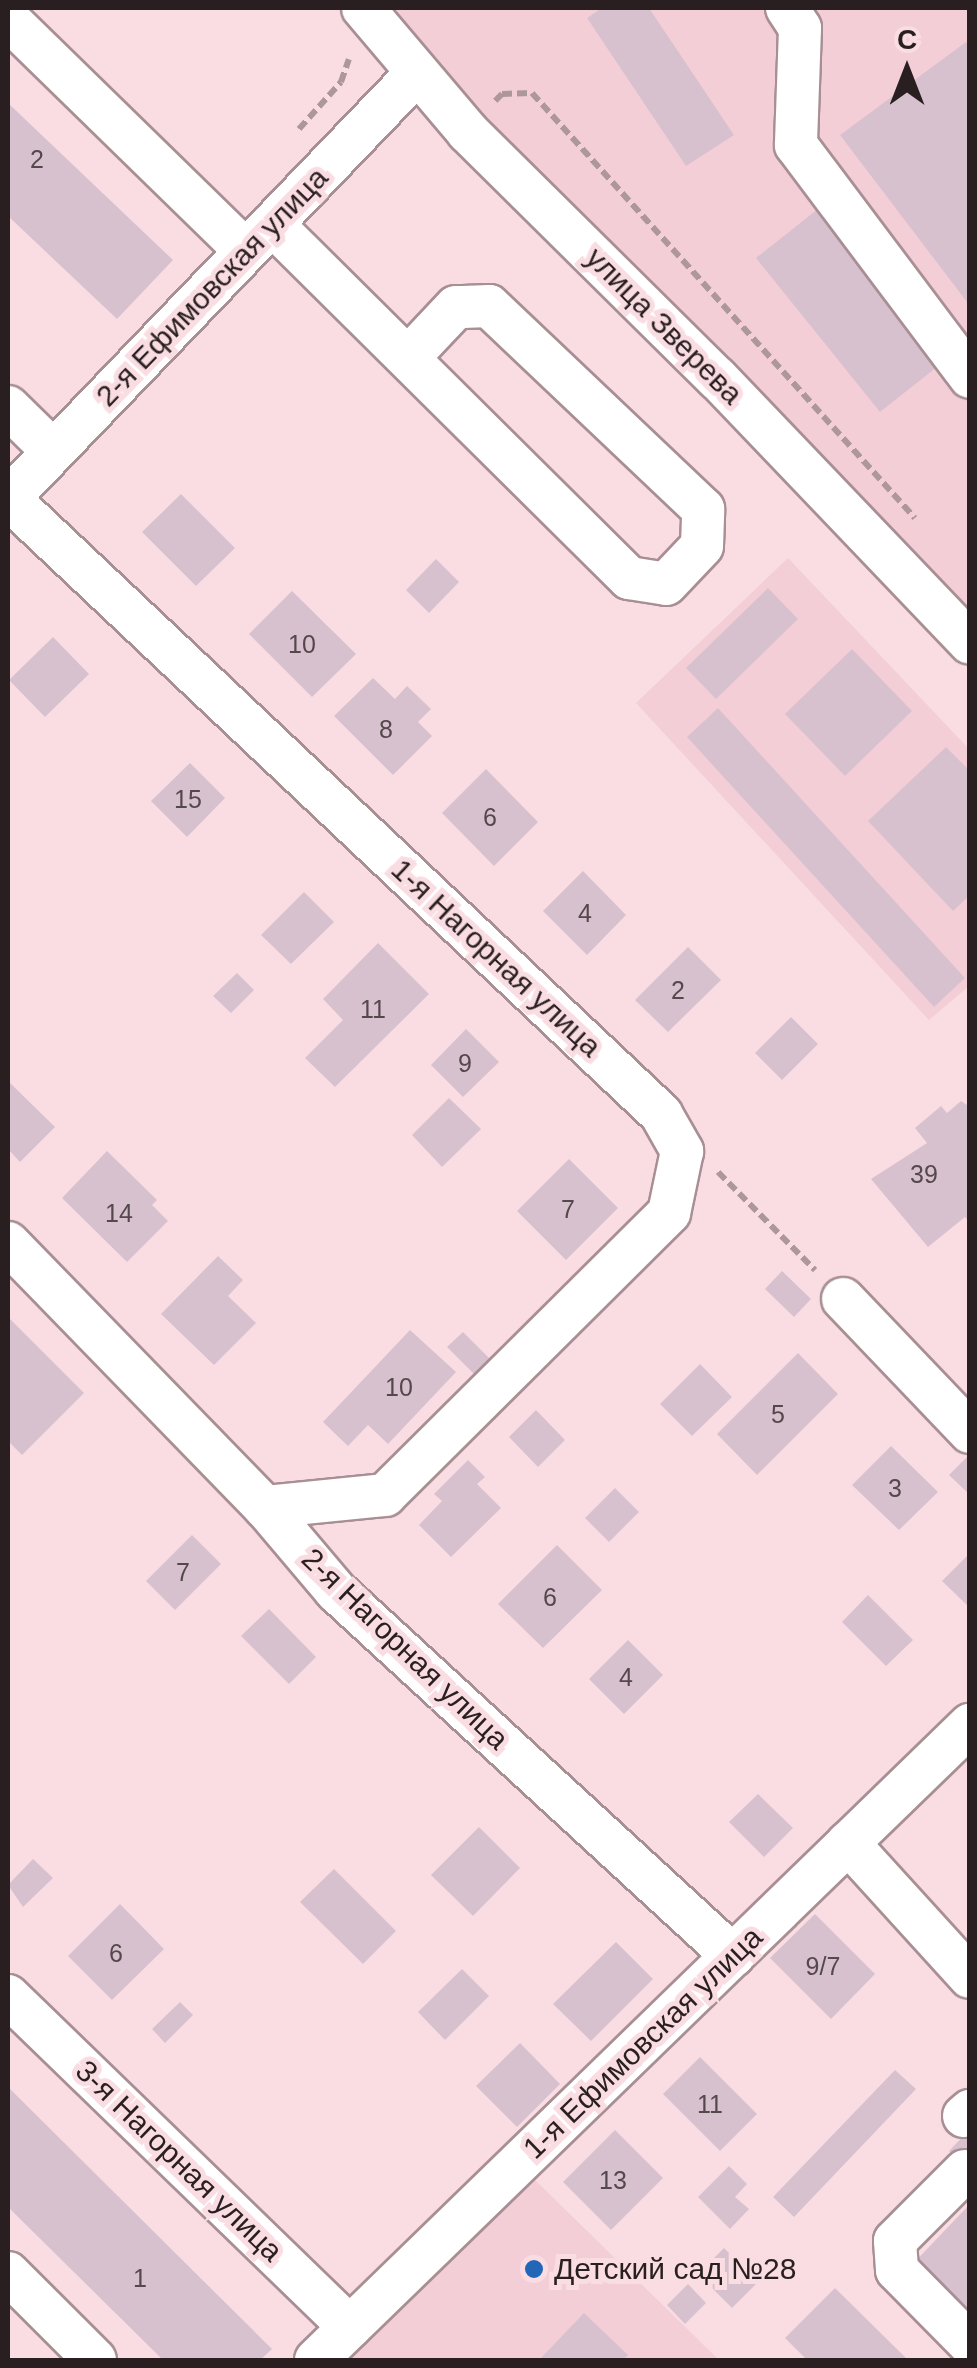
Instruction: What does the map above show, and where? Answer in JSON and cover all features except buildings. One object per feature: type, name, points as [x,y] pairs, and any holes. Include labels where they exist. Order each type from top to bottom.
[{"type":"street","name":"улица Зверева","points":[[362,8],[416,75],[970,643]]},
{"type":"street","points":[[803,14],[796,145],[970,376]]},
{"type":"street","points":[[8,20],[259,237],[408,358],[630,578],[666,584],[702,546],[703,510],[489,306],[456,306],[408,358]]},
{"type":"street","name":"2-я Ефимовская улица","points":[[8,498],[416,75]]},
{"type":"street","points":[[8,407],[54,452]]},
{"type":"street","name":"1-я Нагорная улица","points":[[8,498],[661,1114],[682,1151],[669,1213],[385,1495],[265,1507]]},
{"type":"street","name":"2-я Нагорная улица","points":[[8,1243],[265,1507],[336,1590],[733,1956]]},
{"type":"street","points":[[844,1300],[970,1432]]},
{"type":"street","name":"1-я Ефимовская улица","points":[[316,2360],[970,1725]]},
{"type":"street","points":[[848,1844],[962,1955]]},
{"type":"street","name":"3-я Нагорная улица","points":[[8,1996],[350,2328]]},
{"type":"street","points":[[964,2170],[896,2241],[897,2270],[970,2344]]},
{"type":"street","points":[[8,2272],[95,2360]]},
{"type":"path","points":[[713,1167],[844,1300]]},
{"type":"shaded area","points":[[358,8],[969,8],[969,629]]},
{"type":"shaded area","points":[[788,558],[969,749],[969,986],[929,1020],[636,703]]},
{"type":"shaded area","name":"Детский сад №28","points":[[533,2178],[719,2360],[350,2360]]},
{"type":"place","name":"Детский сад №28","points":[[534,2269]]}]
